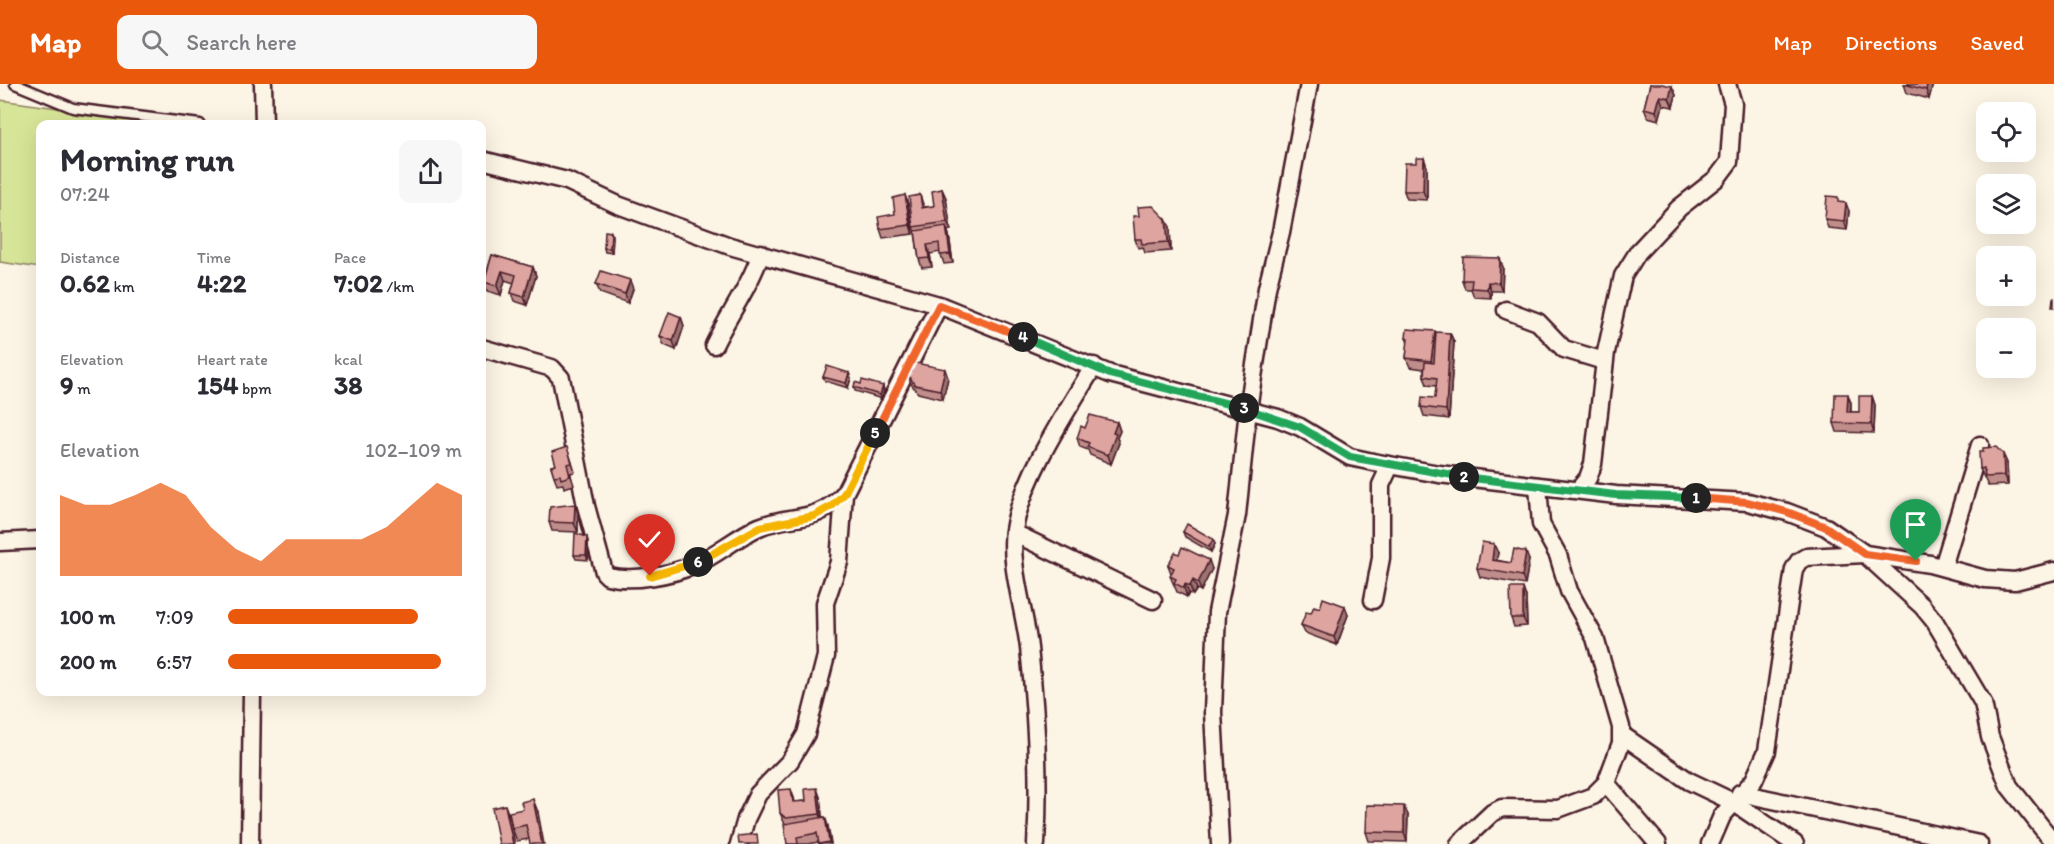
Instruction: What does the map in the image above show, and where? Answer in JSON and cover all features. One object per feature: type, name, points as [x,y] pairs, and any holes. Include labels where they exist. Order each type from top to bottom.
[{"type":"street","points":[[263,84],[264,120]]},
{"type":"street","points":[[1220,844],[1213,712],[1217,612],[1237,515],[1248,409],[1266,288],[1281,232],[1309,84]]},
{"type":"street","points":[[1579,489],[1588,478],[1593,464],[1604,361],[1615,308],[1628,264],[1679,208],[1717,178],[1729,162],[1733,104],[1726,84]]},
{"type":"street","points":[[486,161],[567,181],[692,233],[939,305],[1110,374],[1248,409],[1300,427],[1350,457],[1439,474],[1616,495],[1748,502],[1815,523],[1865,554],[1897,582],[1935,622],[1983,703],[1990,738],[2009,786],[2054,843]]},
{"type":"street","points":[[714,345],[730,312],[748,285],[761,253]]},
{"type":"street","points":[[486,349],[552,368],[561,378],[585,506],[604,572],[608,576],[650,576],[694,565],[760,527],[814,516],[832,506],[844,494],[939,305]]},
{"type":"street","points":[[1506,310],[1538,322],[1564,349],[1604,361]]},
{"type":"street","points":[[1036,844],[1035,724],[1029,646],[1014,533],[1018,509],[1042,458],[1062,418],[1094,366]]},
{"type":"street","points":[[1943,567],[1980,445]]},
{"type":"street","points":[[1373,600],[1381,558],[1381,485],[1390,466]]},
{"type":"street","points":[[1459,844],[1492,813],[1502,808],[1558,810],[1593,796],[1606,783],[1622,735],[1595,638],[1569,591],[1557,555],[1541,524],[1538,486]]},
{"type":"street","points":[[739,844],[746,819],[758,794],[790,761],[806,734],[826,656],[825,603],[839,562],[844,494]]},
{"type":"street","points":[[1014,533],[1153,600]]},
{"type":"street","points":[[0,542],[36,540]]},
{"type":"street","points":[[1710,844],[1722,816],[1754,780],[1767,752],[1794,569],[1799,561],[1806,557],[1865,554],[1943,567],[1985,579],[2005,581],[2054,571]]},
{"type":"street","points":[[250,844],[252,696]]},
{"type":"street","points":[[1622,735],[1695,785],[1736,798],[1979,844]]},
{"type":"street","points":[[1606,783],[1658,844]]},
{"type":"street","points":[[1736,798],[1795,844]]},
{"type":"lane","points":[[15,84],[73,108],[168,120]]},
{"type":"green space","points":[[0,100],[143,120],[36,120],[36,267],[0,262]]},
{"type":"building","points":[[1650,84],[1672,86],[1669,98],[1660,96],[1656,111],[1644,108]]},
{"type":"building","points":[[1904,84],[1927,84],[1926,90]]},
{"type":"building","points":[[1416,158],[1424,158],[1423,191],[1404,191],[1405,163],[1416,163]]},
{"type":"building","points":[[942,189],[947,222],[913,227],[909,197],[920,195],[922,208],[934,206],[932,191]]},
{"type":"building","points":[[905,195],[910,225],[880,229],[878,217],[895,214],[893,198]]},
{"type":"building","points":[[1827,196],[1838,197],[1838,202],[1846,203],[1844,221],[1825,219]]},
{"type":"building","points":[[1153,206],[1166,219],[1168,242],[1142,244],[1141,239],[1135,239],[1133,216],[1139,216],[1138,207]]},
{"type":"building","points":[[946,226],[950,254],[940,255],[939,243],[927,245],[929,258],[919,259],[915,231]]},
{"type":"building","points":[[605,231],[611,232],[610,248],[604,248]]},
{"type":"building","points":[[492,255],[533,267],[524,297],[511,293],[516,275],[502,271],[497,286],[486,283]]},
{"type":"building","points":[[1463,257],[1500,258],[1499,283],[1488,282],[1487,289],[1471,288],[1472,280],[1462,280]]},
{"type":"building","points":[[601,271],[630,280],[625,294],[596,284]]},
{"type":"building","points":[[669,312],[681,317],[673,341],[660,336]]},
{"type":"building","points":[[1407,329],[1435,331],[1431,361],[1406,358]]},
{"type":"building","points":[[1436,332],[1450,333],[1446,410],[1421,407],[1422,397],[1435,398],[1437,378],[1424,376],[1425,362],[1434,363]]},
{"type":"building","points":[[911,362],[945,369],[940,390],[915,385],[908,375]]},
{"type":"building","points":[[827,366],[849,373],[846,383],[823,377]]},
{"type":"building","points":[[862,380],[883,386],[880,395],[854,387],[855,382],[861,384]]},
{"type":"building","points":[[1835,394],[1848,394],[1847,412],[1859,412],[1859,396],[1872,396],[1871,424],[1834,423]]},
{"type":"building","points":[[1090,415],[1117,422],[1113,433],[1116,434],[1108,455],[1087,447],[1089,443],[1077,438],[1081,426],[1085,428]]},
{"type":"building","points":[[567,447],[572,463],[567,464],[570,476],[561,479],[560,475],[554,476],[551,466],[556,465],[552,452]]},
{"type":"building","points":[[1996,447],[2003,454],[2004,476],[1985,477],[1984,468],[1980,469],[1979,452],[1983,452],[1983,448]]},
{"type":"building","points":[[575,504],[574,523],[549,522],[550,507]]},
{"type":"building","points":[[1187,524],[1213,539],[1209,547],[1183,532]]},
{"type":"building","points":[[575,533],[587,537],[586,555],[574,555]]},
{"type":"building","points":[[1482,542],[1494,544],[1492,560],[1511,563],[1514,549],[1526,552],[1522,576],[1477,568]]},
{"type":"building","points":[[1182,547],[1209,560],[1198,583],[1193,580],[1190,586],[1185,584],[1184,588],[1174,583],[1176,579],[1170,576],[1174,568],[1168,565],[1175,552],[1179,554]]},
{"type":"building","points":[[1510,588],[1523,588],[1523,618],[1511,618]]},
{"type":"building","points":[[1323,598],[1345,606],[1334,637],[1301,625],[1306,612],[1311,613],[1314,606],[1320,608]]},
{"type":"building","points":[[817,788],[820,814],[786,818],[780,813],[778,790],[791,789],[793,802],[806,801],[805,789]]},
{"type":"building","points":[[533,799],[542,844],[530,844],[526,825],[512,828],[509,812],[523,809],[521,802]]},
{"type":"building","points":[[505,805],[513,844],[499,844],[492,808]]},
{"type":"building","points":[[1367,805],[1404,806],[1404,833],[1366,832]]},
{"type":"building","points":[[825,817],[829,842],[819,844],[817,833],[797,837],[798,844],[787,844],[784,824]]},
{"type":"building","points":[[757,834],[758,844],[739,844],[738,836]]},
{"type":"route","points":[[650,576],[694,565],[760,527],[814,516],[832,506],[844,494],[939,305],[1006,330],[1110,374],[1278,418],[1300,427],[1350,457],[1439,474],[1616,495],[1748,502],[1787,512],[1826,527],[1865,554],[1888,559],[1916,561]]}]
